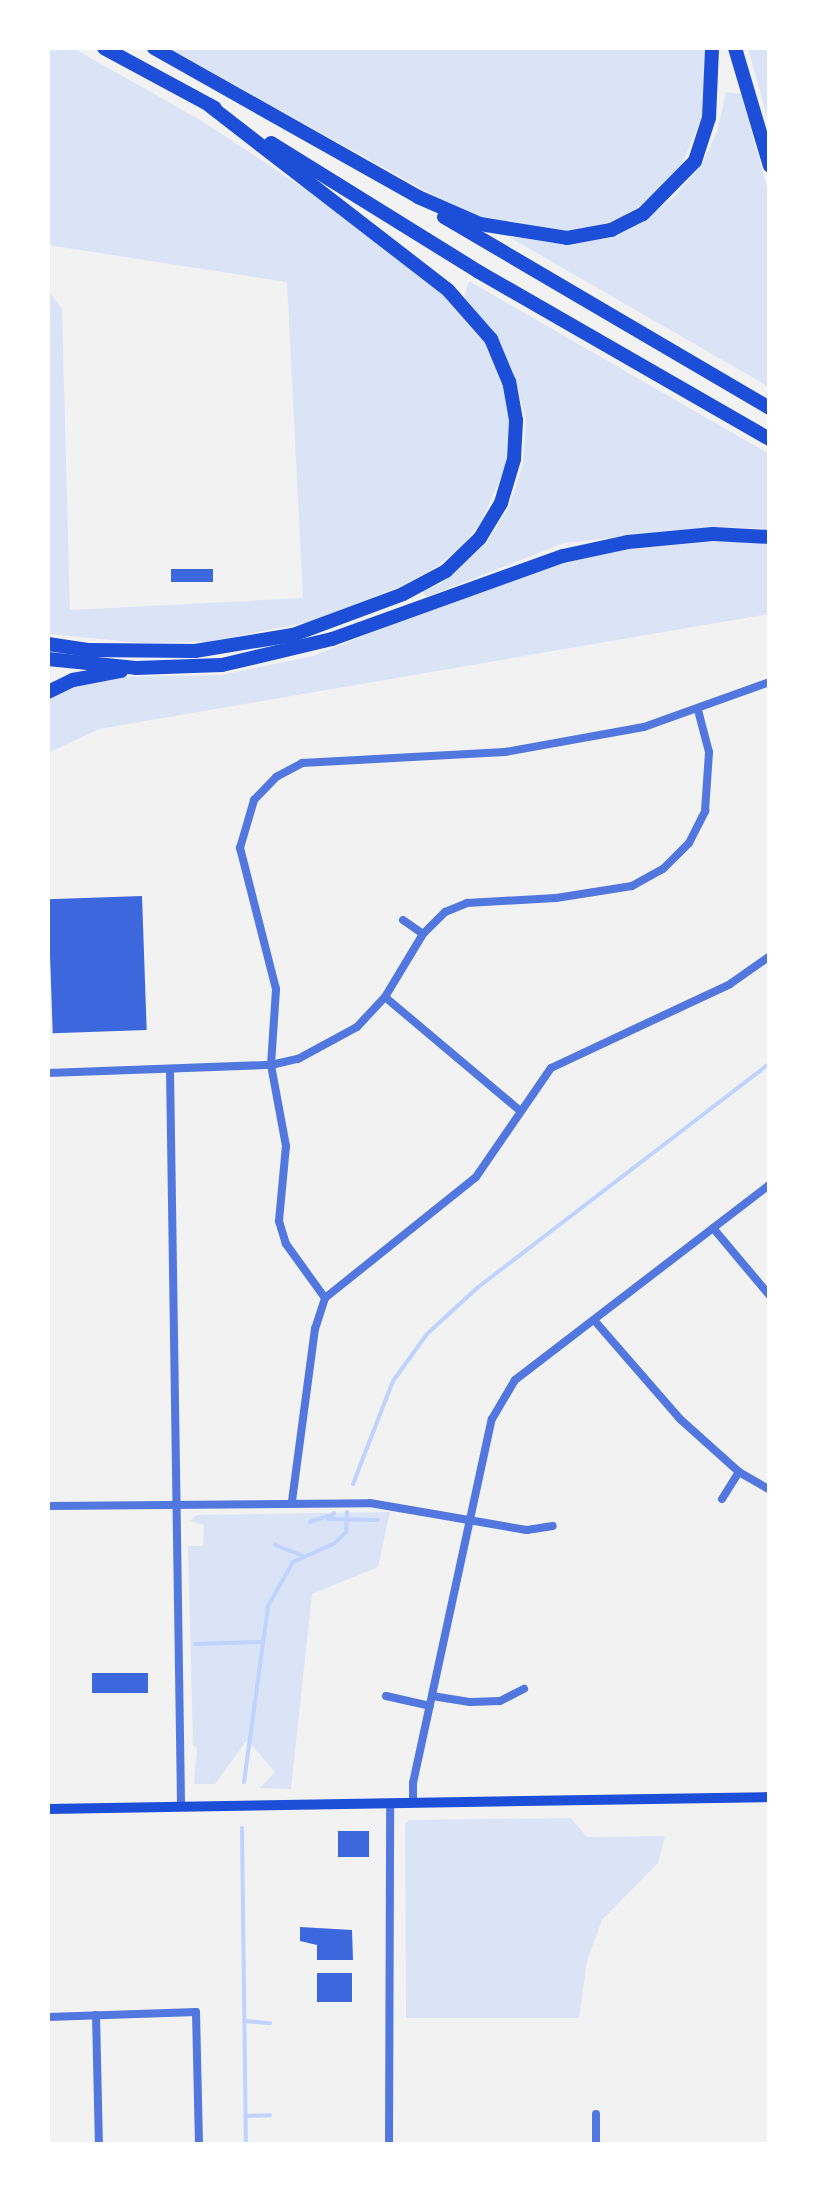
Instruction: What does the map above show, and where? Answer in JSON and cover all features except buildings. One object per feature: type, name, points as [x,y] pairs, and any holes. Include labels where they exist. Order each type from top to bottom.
[{"type":"highway","points":[[154,48],[433,204],[480,224],[568,238],[611,230],[644,214],[695,161],[710,118],[712,48]]},
{"type":"highway","points":[[735,48],[770,166]]},
{"type":"highway","points":[[108,50],[209,105],[478,272],[770,438]]},
{"type":"highway","points":[[224,87],[770,408]]},
{"type":"highway","points":[[48,644],[88,650],[195,651],[294,635],[386,601],[446,571],[480,538],[502,503],[514,459],[516,420],[510,382],[491,339],[448,290],[209,105]]},
{"type":"highway","points":[[48,659],[136,668],[222,666],[276,656],[579,552],[714,534],[770,537]]},
{"type":"highway","points":[[48,692],[73,680],[136,668]]},
{"type":"main road","points":[[48,1809],[770,1798]]},
{"type":"street","points":[[325,1298],[286,1244],[280,1222],[286,1146],[271,1064],[273,970],[240,848],[254,800],[276,777],[302,763],[325,758],[505,752],[644,728],[770,682]]},
{"type":"street","points":[[48,1073],[271,1064],[329,1045],[357,1027],[384,997],[424,934],[445,912],[466,903],[556,898],[632,886],[663,870],[690,844],[705,811],[709,752],[698,710]]},
{"type":"street","points":[[402,920],[424,934]]},
{"type":"street","points":[[292,1502],[315,1329],[325,1298],[476,1177],[551,1068],[730,984],[770,956]]},
{"type":"street","points":[[384,997],[519,1110]]},
{"type":"street","points":[[170,1070],[182,1807]]},
{"type":"street","points":[[412,1803],[492,1419],[515,1380],[770,1184]]},
{"type":"street","points":[[713,1228],[770,1296]]},
{"type":"street","points":[[594,1320],[680,1419],[740,1472],[770,1490]]},
{"type":"street","points":[[722,1499],[740,1472]]},
{"type":"street","points":[[48,1506],[370,1503],[527,1530],[553,1526]]},
{"type":"street","points":[[386,1696],[431,1701],[500,1701],[524,1689]]},
{"type":"street","points":[[389,2144],[390,1804]]},
{"type":"street","points":[[48,2017],[196,2012],[200,2144]]},
{"type":"street","points":[[96,2015],[99,2144]]},
{"type":"street","points":[[596,2114],[596,2144]]},
{"type":"shaded area","points":[[48,48],[73,48],[202,121],[340,212],[447,291],[486,341],[499,365],[510,415],[506,466],[481,522],[463,545],[436,567],[404,585],[309,622],[207,642],[143,643],[48,634],[48,290],[62,309],[70,610],[303,598],[287,282],[48,245]]},
{"type":"shaded area","points":[[168,48],[704,48],[708,78],[703,115],[679,170],[643,204],[623,216],[600,226],[551,232],[483,220],[449,204]]},
{"type":"shaded area","points":[[748,48],[769,48],[769,124]]},
{"type":"shaded area","points":[[726,92],[741,94],[769,194],[769,387],[509,237],[566,241],[642,221],[674,197],[702,164],[717,132]]},
{"type":"shaded area","points":[[469,281],[769,454],[769,529],[715,527],[564,543],[426,597],[423,591],[442,583],[486,543],[509,507],[523,464],[526,421],[516,379],[495,334],[464,297]]},
{"type":"shaded area","points":[[674,542],[769,542],[769,614],[99,729],[48,753],[48,698],[76,685],[116,677],[221,675],[313,656],[519,574],[573,558]]},
{"type":"shaded area","points":[[390,1512],[378,1567],[312,1594],[291,1789],[260,1788],[275,1772],[247,1740],[215,1784],[194,1784],[197,1748],[193,1745],[188,1546],[203,1546],[204,1525],[190,1521],[197,1515]]},
{"type":"shaded area","points":[[571,1818],[587,1837],[665,1836],[658,1863],[602,1920],[587,1961],[579,2018],[406,2018],[405,1824],[409,1820]]},
{"type":"waterway","points":[[353,1484],[393,1381],[427,1334],[477,1288],[770,1063]]},
{"type":"waterway","points":[[244,1782],[268,1606],[293,1562],[335,1543],[346,1532],[347,1512]]},
{"type":"waterway","points":[[334,1513],[328,1519],[378,1520]]},
{"type":"waterway","points":[[310,1522],[327,1516]]},
{"type":"waterway","points":[[275,1545],[303,1556]]},
{"type":"waterway","points":[[195,1644],[260,1642]]},
{"type":"waterway","points":[[242,1828],[246,2144]]},
{"type":"waterway","points":[[245,2021],[270,2023]]},
{"type":"waterway","points":[[245,2116],[270,2115]]}]
